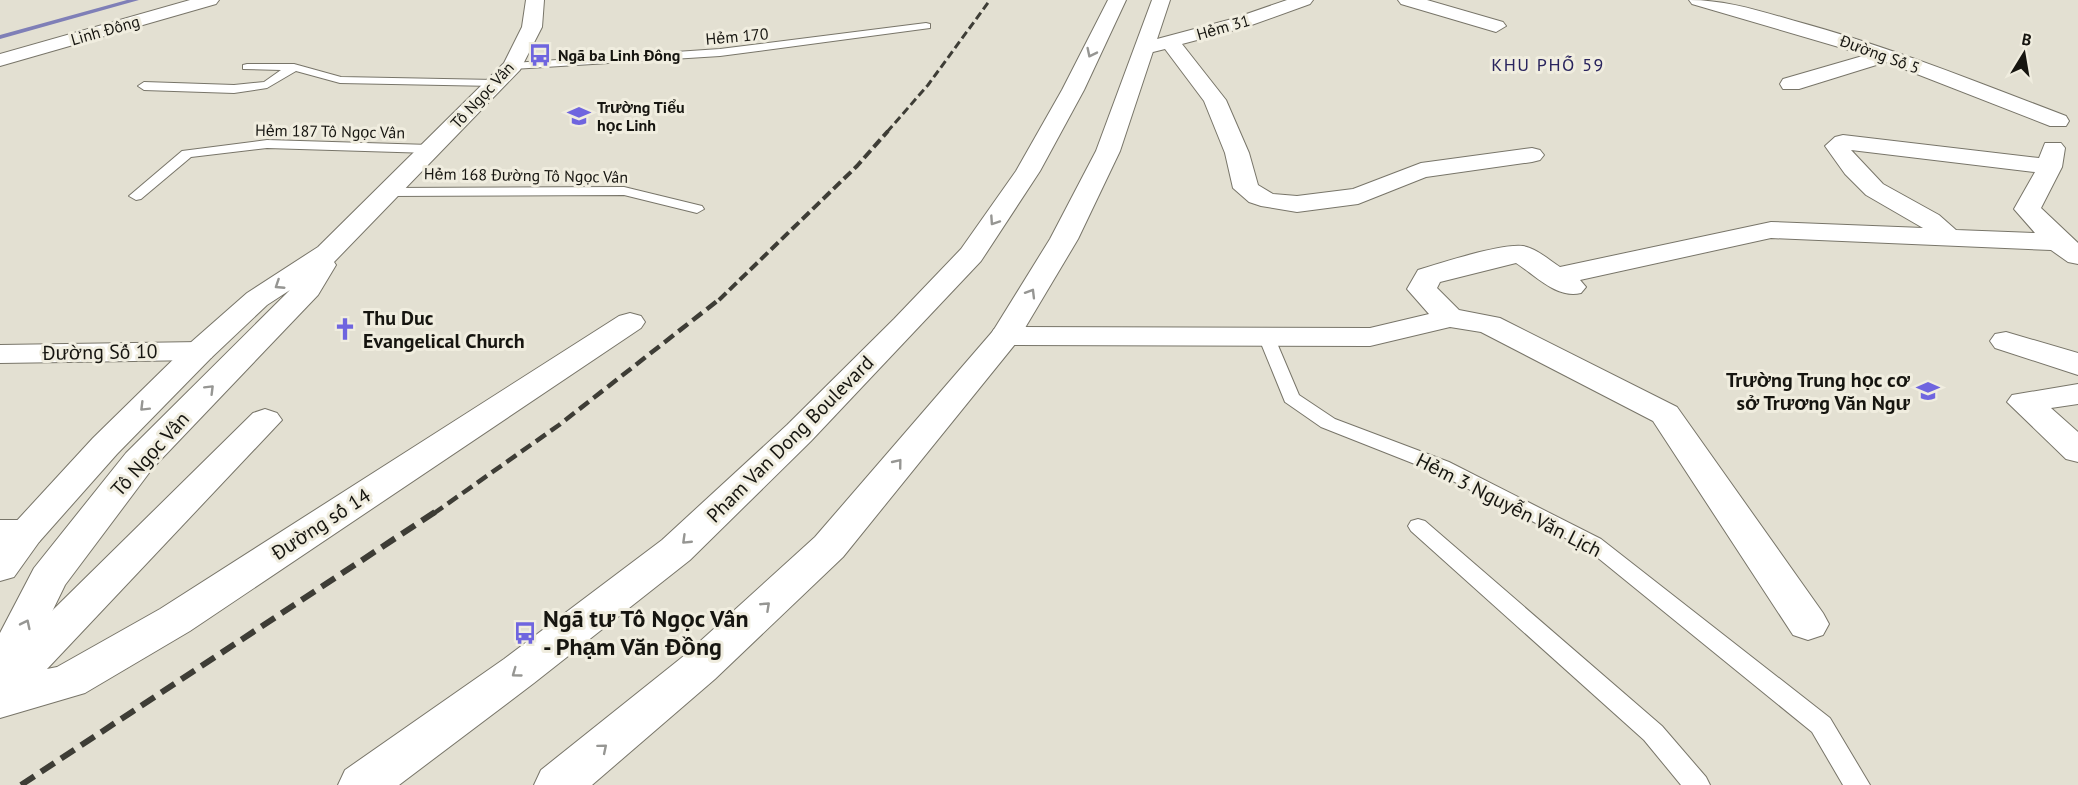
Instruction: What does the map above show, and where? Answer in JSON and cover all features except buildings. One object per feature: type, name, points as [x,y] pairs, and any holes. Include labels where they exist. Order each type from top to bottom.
[{"type":"main road","name":"Linh Đông","points":[[0,60],[210,0]]},
{"type":"main road","name":"Tô Ngọc Vân","points":[[0,567],[12,533],[105,446],[200,351],[257,300],[328,253],[513,66],[532,27],[536,0]]},
{"type":"main road","name":"Pham Van Dong Boulevard","points":[[362,785],[519,671],[676,550],[799,433],[905,325],[971,255],[1028,171],[1073,90],[1117,0]]},
{"type":"main road","points":[[558,785],[700,667],[829,547],[1005,336],[1064,239],[1108,151],[1156,46],[1161,0]]},
{"type":"main road","name":"Hẻm 31","points":[[1156,46],[1239,24],[1304,0]]},
{"type":"main road","points":[[1407,0],[1496,26]]},
{"type":"main road","name":"Đường Số 5","points":[[1698,0],[1829,36],[2068,118]]},
{"type":"main road","points":[[1156,46],[1215,100],[1237,153],[1246,188],[1270,201],[1297,204],[1358,196],[1421,170],[1532,155]]},
{"type":"main road","points":[[1791,84],[1887,55]]},
{"type":"main road","points":[[2068,118],[2050,167],[2028,209],[2068,249]]},
{"type":"main road","points":[[1949,238],[1943,229],[1925,217],[1890,200],[1868,185],[1837,146],[1843,142],[2050,167]]},
{"type":"main road","points":[[1450,318],[1422,289],[1428,276],[1469,264],[1521,254],[1563,282],[1771,230],[1949,238],[2068,249]]},
{"type":"main road","name":"Tô Ngọc Vân","points":[[0,676],[48,578],[140,461],[308,289],[328,253]]},
{"type":"main road","points":[[1005,336],[1370,337],[1450,318],[1489,324],[1665,414],[1808,624]]},
{"type":"main road","name":"Đường số 14","points":[[0,700],[69,681],[175,620],[630,322]]},
{"type":"main road","points":[[2006,341],[2061,357],[2078,365]]},
{"type":"main road","name":"Đường Số 10","points":[[0,354],[200,351]]},
{"type":"main road","points":[[2078,394],[2024,402],[2078,451]]},
{"type":"main road","points":[[0,690],[265,420]]},
{"type":"lane","name":"Hẻm 170","points":[[513,66],[599,64],[774,49],[926,26]]},
{"type":"lane","points":[[247,67],[294,68],[340,80],[495,83]]},
{"type":"lane","points":[[144,86],[245,87],[267,85],[294,68]]},
{"type":"lane","name":"Hẻm 187 Tô Ngọc Vân","points":[[136,196],[187,154],[267,144],[430,149]]},
{"type":"lane","name":"Hẻm 168 Đường Tô Ngọc Vân","points":[[388,192],[624,191],[697,209]]},
{"type":"lane","name":"Hẻm 3 Nguyễn Văn Lịch","points":[[1266,336],[1291,398],[1328,423],[1442,467],[1594,544],[1821,725],[1857,785]]},
{"type":"lane","points":[[1418,526],[1653,733],[1697,785]]},
{"type":"waterway","points":[[0,37],[135,0]]},
{"type":"railway","points":[[887,132],[928,85],[990,0]]},
{"type":"railway","points":[[719,300],[857,166],[888,131]]},
{"type":"railway","points":[[433,514],[559,425],[721,298]]},
{"type":"railway","points":[[21,785],[435,512]]},
{"type":"place","name":"Ngã ba Linh Đông","points":[[540,55]]},
{"type":"place","name":"Trường Tiểu học Linh","points":[[579,116]]},
{"type":"place","name":"Thu Duc Evangelical Church","points":[[345,329]]},
{"type":"place","name":"Trường Trung học cơ sở Trương Văn Ngư","points":[[1928,391]]},
{"type":"place","name":"Ngã tư Tô Ngọc Vân - Phạm Văn Đồng","points":[[525,633]]},
{"type":"district","name":"KHU PHỐ 59","points":[[1548,65]]}]
